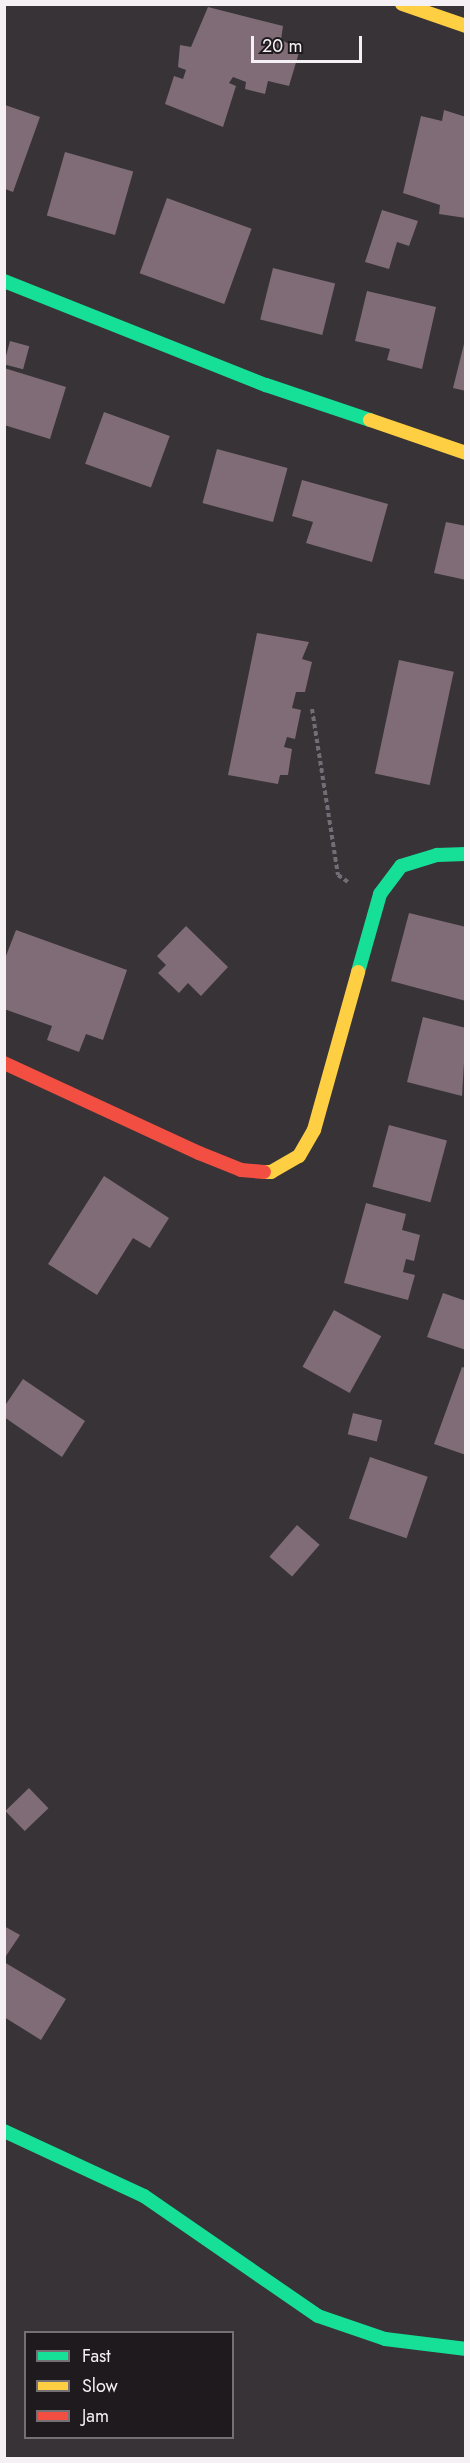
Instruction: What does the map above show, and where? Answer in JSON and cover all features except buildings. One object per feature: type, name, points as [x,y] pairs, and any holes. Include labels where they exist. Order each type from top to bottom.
[{"type":"street","points":[[402,4],[465,26]]},
{"type":"street","points":[[4,281],[266,385],[465,453]]},
{"type":"street","points":[[4,1063],[199,1154],[241,1170],[271,1172],[299,1156],[314,1130],[380,894],[401,866],[436,855],[465,854]]},
{"type":"street","points":[[4,2132],[144,2196],[318,2316],[385,2338],[465,2349]]},
{"type":"path","points":[[312,709],[338,874],[376,905]]},
{"type":"traffic: fast","points":[[4,281],[266,385],[370,420]]},
{"type":"traffic: fast","points":[[358,972],[380,894],[401,866],[437,855],[466,854]]},
{"type":"traffic: fast","points":[[4,2131],[144,2196],[318,2316],[385,2339],[466,2349]]},
{"type":"traffic: slow","points":[[402,4],[466,26]]},
{"type":"traffic: slow","points":[[370,420],[466,453]]},
{"type":"traffic: slow","points":[[264,1172],[271,1172],[299,1156],[314,1130],[358,972]]},
{"type":"traffic: jam","points":[[4,1063],[199,1153],[241,1170],[264,1172]]}]
